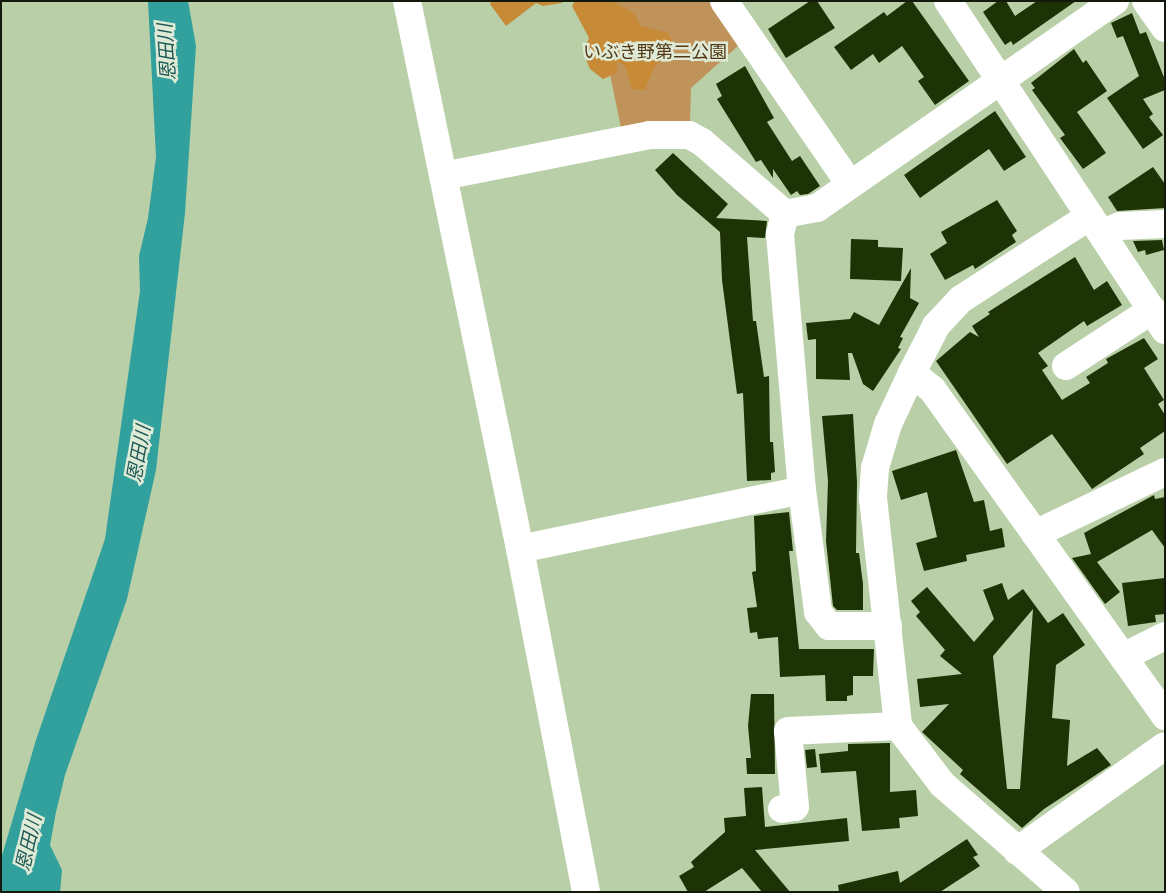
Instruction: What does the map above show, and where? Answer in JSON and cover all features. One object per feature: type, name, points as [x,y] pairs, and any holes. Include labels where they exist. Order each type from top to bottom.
[{"type":"street","points":[[407,1],[520,548],[586,892]]},
{"type":"street","points":[[724,1],[850,183]]},
{"type":"street","points":[[948,1],[1158,320],[1066,366]]},
{"type":"street","points":[[785,214],[817,208],[850,183],[1001,82],[1115,1]]},
{"type":"street","points":[[1146,1],[1165,28]]},
{"type":"street","points":[[443,176],[650,135],[689,135],[702,142],[785,214]]},
{"type":"street","points":[[785,214],[780,234],[802,490],[818,612],[829,626],[888,626]]},
{"type":"street","points":[[1066,892],[942,784],[898,726],[873,498],[875,468],[888,424],[912,373],[936,326],[961,299],[1096,225],[1165,224]]},
{"type":"street","points":[[912,373],[932,389],[1165,716]]},
{"type":"street","points":[[1035,534],[1165,472]]},
{"type":"street","points":[[520,548],[802,490]]},
{"type":"street","points":[[1123,657],[1165,636]]},
{"type":"street","points":[[795,808],[788,731],[898,726]]},
{"type":"street","points":[[1017,851],[1165,746]]},
{"type":"green space","points":[[492,1],[562,1],[562,3],[543,6],[536,3],[506,26],[490,4]]},
{"type":"green space","name":"いぶき野第二公園","points":[[573,1],[709,1],[739,45],[691,88],[690,122],[621,128],[610,74]]},
{"type":"green space","points":[[575,1],[613,1],[633,13],[641,26],[668,33],[674,44],[653,70],[645,90],[632,89],[625,66],[617,61],[617,73],[603,79],[590,69],[583,52],[589,38],[572,6]]},
{"type":"water","name":"恩田川","points":[[148,1],[188,1],[196,46],[185,213],[156,470],[127,599],[65,775],[56,812],[50,845],[62,870],[60,892],[1,892],[1,859],[36,740],[105,539],[140,291],[139,256],[148,218],[156,157]]},
{"type":"building","points":[[810,1],[817,1],[835,28],[786,58],[768,29]]},
{"type":"building","points":[[907,1],[912,1],[969,81],[935,105],[918,81],[924,77],[902,46],[879,63],[873,54],[851,70],[834,47],[884,12],[887,16]]},
{"type":"building","points":[[998,1],[1006,1],[1015,16],[1037,1],[1076,1],[1013,45],[1011,41],[1005,45],[983,12]]},
{"type":"building","points":[[1132,13],[1140,34],[1146,32],[1165,80],[1165,90],[1143,99],[1153,114],[1149,117],[1163,135],[1143,149],[1107,98],[1139,76],[1123,36],[1117,38],[1111,23]]},
{"type":"building","points":[[1074,49],[1083,63],[1086,60],[1107,91],[1077,112],[1106,153],[1083,169],[1060,138],[1065,135],[1032,90],[1035,88],[1031,83]]},
{"type":"building","points":[[745,66],[774,118],[767,122],[792,161],[800,156],[820,186],[808,194],[800,195],[797,191],[791,195],[773,169],[773,178],[761,160],[756,162],[717,99],[722,96],[716,84]]},
{"type":"building","points":[[995,111],[1026,157],[1004,171],[989,149],[920,198],[904,175]]},
{"type":"building","points":[[673,153],[728,204],[716,218],[767,221],[765,238],[747,237],[753,321],[756,321],[764,377],[769,376],[770,442],[773,442],[775,472],[771,473],[771,480],[747,481],[743,393],[737,394],[722,280],[720,232],[677,195],[655,170]]},
{"type":"building","points":[[1153,167],[1165,184],[1165,208],[1117,211],[1108,197]]},
{"type":"building","points":[[997,200],[1017,231],[1012,235],[1016,242],[975,269],[973,265],[945,280],[930,254],[947,243],[941,232]]},
{"type":"building","points":[[851,239],[878,240],[878,247],[903,248],[901,281],[850,279]]},
{"type":"building","points":[[1162,240],[1164,250],[1146,255],[1145,250],[1138,252],[1133,241]]},
{"type":"building","points":[[1075,257],[1094,290],[1107,281],[1122,305],[1087,326],[1084,321],[1038,353],[1048,366],[1042,370],[1062,400],[1090,383],[1086,377],[1108,363],[1106,359],[1144,338],[1158,359],[1144,368],[1164,400],[1158,404],[1165,415],[1165,431],[1140,448],[1144,454],[1092,489],[1052,434],[1007,464],[936,361],[970,332],[979,337],[972,326],[990,314],[988,312]]},
{"type":"building","points":[[911,268],[910,298],[919,303],[900,337],[903,338],[898,348],[901,349],[873,391],[863,384],[852,353],[848,353],[850,380],[816,379],[816,339],[808,340],[806,323],[850,319],[854,312],[879,325]]},
{"type":"building","points":[[853,414],[857,482],[856,553],[859,553],[863,584],[863,610],[837,610],[833,606],[826,541],[828,481],[822,416]]},
{"type":"building","points":[[956,450],[974,502],[984,500],[990,531],[1002,528],[1005,547],[966,555],[967,561],[924,571],[916,543],[937,537],[927,492],[901,500],[892,471]]},
{"type":"building","points":[[1154,495],[1155,499],[1165,497],[1165,548],[1152,530],[1097,562],[1120,592],[1105,604],[1072,558],[1091,554],[1084,533]]},
{"type":"building","points":[[789,512],[793,551],[789,551],[799,649],[874,649],[873,676],[853,676],[853,695],[847,696],[847,701],[826,701],[825,675],[780,677],[778,637],[758,639],[757,632],[750,633],[747,608],[757,607],[752,572],[756,571],[754,516]]},
{"type":"building","points":[[1165,578],[1165,614],[1155,615],[1156,622],[1128,626],[1122,583]]},
{"type":"building","points":[[1002,583],[1008,600],[1023,589],[1048,623],[1063,613],[1085,645],[1056,665],[1052,718],[1070,720],[1067,766],[1097,748],[1111,765],[1044,809],[1022,828],[960,774],[963,770],[922,732],[949,704],[920,707],[917,679],[962,674],[940,656],[945,650],[916,616],[920,612],[911,601],[927,587],[974,642],[994,619],[983,590]],"holes":[[[1033,609],[1020,789],[1007,789],[993,656]]]},
{"type":"building","points":[[751,694],[774,694],[775,774],[747,774],[746,758],[751,758],[748,726]]},
{"type":"building","points":[[890,743],[890,792],[916,790],[918,816],[899,818],[900,828],[862,831],[856,771],[821,773],[819,754],[848,751],[848,744]]},
{"type":"building","points":[[815,749],[817,767],[807,768],[805,750]]},
{"type":"building","points":[[762,787],[765,827],[847,818],[849,841],[755,850],[790,892],[762,892],[742,868],[704,892],[688,892],[679,876],[694,867],[691,862],[725,832],[724,818],[746,816],[744,788]]},
{"type":"building","points":[[967,839],[978,855],[973,857],[980,866],[940,892],[839,892],[838,885],[898,871],[900,883]]}]
